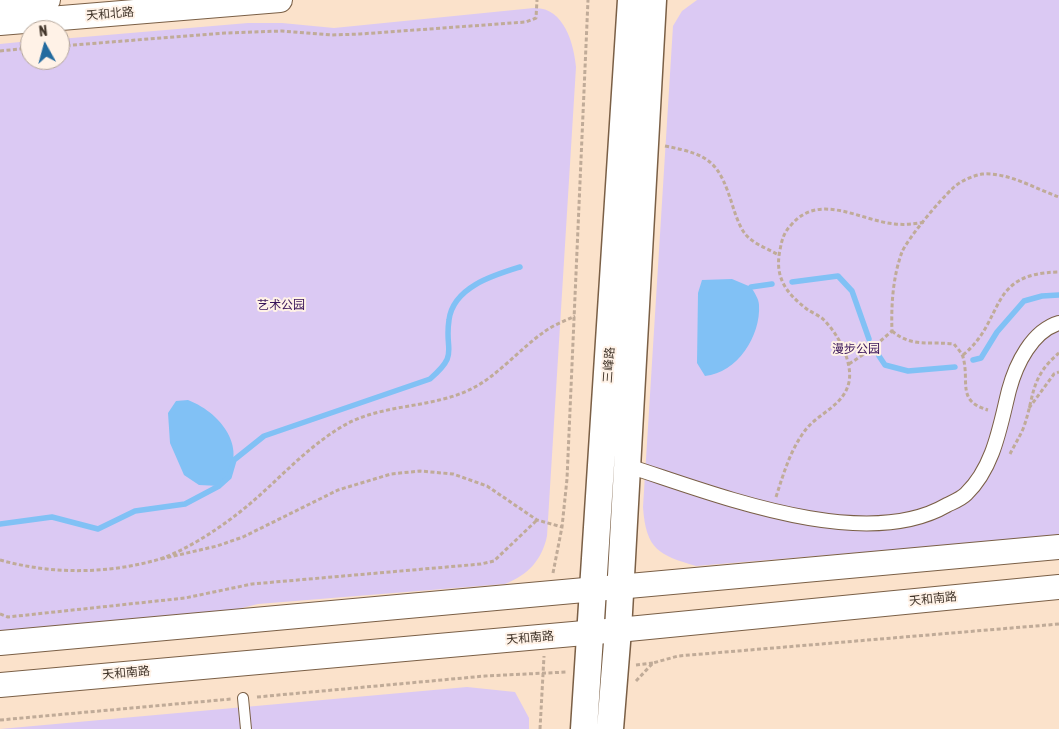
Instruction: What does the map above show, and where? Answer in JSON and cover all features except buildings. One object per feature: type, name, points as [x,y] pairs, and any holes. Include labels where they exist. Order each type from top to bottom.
[{"type":"main road","name":"三峰路","points":[[584,729],[631,0]]},
{"type":"main road","name":"三峰路","points":[[610,729],[621,585],[653,0]]},
{"type":"street","points":[[0,4],[48,0]]},
{"type":"street","name":"天和北路","points":[[0,23],[280,0]]},
{"type":"street","points":[[628,466],[734,500],[819,521],[878,523],[931,515],[966,495],[987,467],[1012,382],[1032,341],[1049,326],[1059,323]]},
{"type":"street","points":[[0,643],[548,595],[621,585],[1059,547]]},
{"type":"street","name":"天和南路","points":[[0,685],[618,630],[1059,587]]},
{"type":"lane","points":[[243,698],[246,729]]},
{"type":"path","points":[[70,45],[225,33],[282,31],[341,35],[526,22],[536,18],[537,0]]},
{"type":"path","points":[[548,595],[562,527],[567,479],[588,0]]},
{"type":"path","points":[[0,51],[20,49]]},
{"type":"path","points":[[645,142],[704,156],[717,168],[725,182],[736,216],[745,235],[779,255]]},
{"type":"path","points":[[1003,414],[974,406],[966,395],[963,355],[954,344],[912,343],[902,339],[892,331],[891,313],[896,272],[903,250],[952,188],[966,179],[983,174],[1008,178],[1059,197]]},
{"type":"path","points":[[772,509],[793,449],[808,427],[842,398],[849,381],[849,364],[838,341],[824,320],[794,299],[782,286],[778,267],[784,233],[800,215],[818,208],[842,211],[894,224],[925,222]]},
{"type":"path","points":[[963,355],[978,343],[1000,297],[1016,281],[1035,273],[1059,272]]},
{"type":"path","points":[[155,561],[196,541],[237,515],[307,451],[344,426],[364,417],[442,398],[474,388],[546,331],[575,316]]},
{"type":"path","points":[[849,364],[870,350],[892,331]]},
{"type":"path","points":[[1027,411],[1054,374],[1059,372]]},
{"type":"path","points":[[0,560],[52,570],[100,571],[155,561],[217,546],[243,537],[338,490],[391,474],[420,471],[453,474],[487,486],[537,520],[562,527]]},
{"type":"path","points":[[0,614],[8,617],[28,615],[185,598],[252,584],[481,564],[494,561],[537,520]]},
{"type":"path","points":[[615,667],[653,664],[678,656],[1059,624]]},
{"type":"path","points":[[540,729],[546,636]]},
{"type":"path","points":[[632,688],[635,682],[653,664]]},
{"type":"path","points":[[0,720],[485,676],[587,670]]},
{"type":"green space","name":"漫步公园","points":[[697,0],[1059,0],[1059,536],[696,566],[664,554],[651,542],[647,533],[643,507],[673,26],[682,11]]},
{"type":"green space","name":"艺术公园","points":[[534,8],[544,9],[553,14],[566,28],[570,38],[576,67],[547,536],[542,552],[533,566],[521,576],[505,584],[258,604],[193,620],[0,637],[0,44],[20,42],[20,70],[70,70],[70,38],[248,23],[282,23],[334,28]]},
{"type":"green space","points":[[467,687],[515,692],[529,718],[529,729],[0,729]]},
{"type":"water","points":[[732,279],[751,287],[757,298],[759,317],[756,329],[745,351],[737,360],[717,373],[705,376],[697,363],[698,293],[702,280]]},
{"type":"water","points":[[188,400],[201,406],[213,415],[229,436],[233,448],[233,461],[229,474],[219,486],[199,485],[184,475],[170,443],[168,413],[176,401]]},
{"type":"waterway","points":[[0,524],[52,517],[98,529],[135,511],[185,504],[219,486],[229,477],[234,460],[264,436],[430,379],[448,357],[449,320],[452,309],[458,299],[476,284],[520,267]]},
{"type":"waterway","points":[[792,282],[838,276],[852,291],[869,339]]},
{"type":"waterway","points":[[751,287],[772,284]]},
{"type":"waterway","points":[[973,360],[981,358],[997,332],[1024,301],[1042,296],[1059,295]]},
{"type":"waterway","points":[[879,356],[885,365],[908,371],[955,367]]}]
